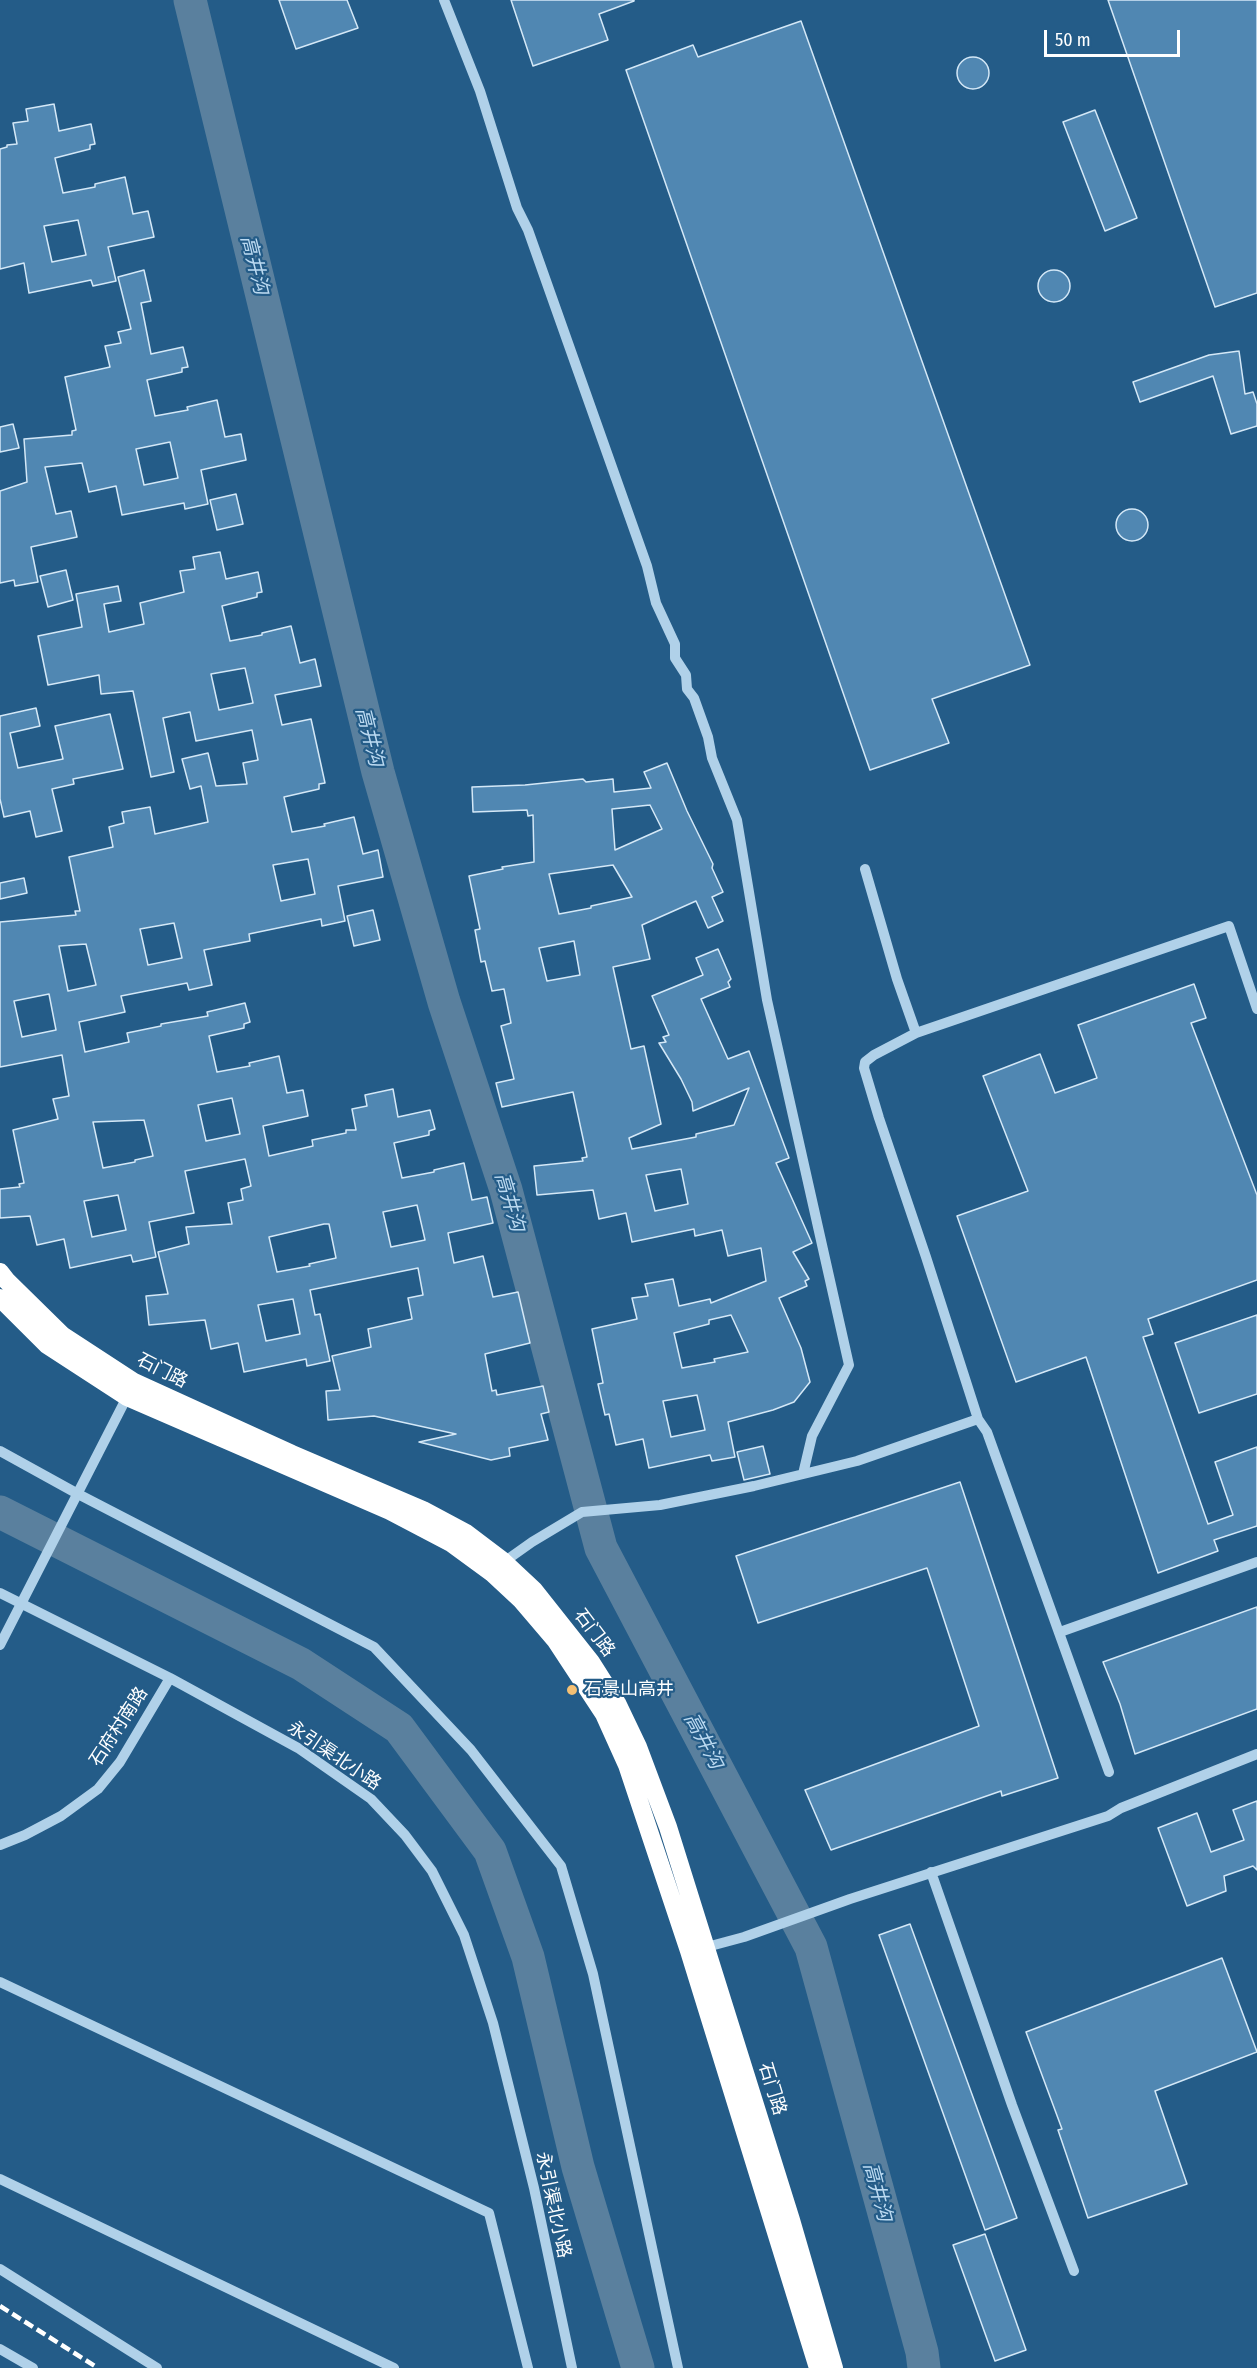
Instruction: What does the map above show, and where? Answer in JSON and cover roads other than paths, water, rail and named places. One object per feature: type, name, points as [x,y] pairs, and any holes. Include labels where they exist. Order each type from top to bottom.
[{"type":"highway","name":"石门路","points":[[0,1272],[62,1335],[130,1390]]},
{"type":"highway","name":"石门路","points":[[0,1298],[47,1345],[130,1390],[390,1511],[498,1567],[521,1600],[556,1641],[604,1714],[627,1765],[697,1949],[791,2220],[834,2368]]},
{"type":"highway","name":"石门路","points":[[697,1949],[818,2368]]},
{"type":"street","points":[[444,0],[480,91],[517,208],[528,230],[647,566],[656,603],[675,644],[675,657],[686,675],[687,688],[694,698],[708,737],[712,758],[737,820],[767,1000],[849,1365],[812,1436],[803,1474]]},
{"type":"street","points":[[865,869],[897,979],[916,1033]]},
{"type":"street","points":[[1108,1772],[987,1432],[978,1419],[864,1068],[865,1062],[916,1033],[1229,926],[1257,1009]]},
{"type":"street","points":[[0,1645],[130,1390]]},
{"type":"street","points":[[498,1567],[549,1530],[582,1512],[660,1505],[754,1486],[857,1461],[978,1419]]},
{"type":"street","points":[[0,1451],[78,1494],[374,1647],[471,1750],[561,1866],[593,1974],[678,2368]]},
{"type":"street","points":[[1060,1632],[1257,1562]]},
{"type":"street","name":"永引渠北小路","points":[[0,1593],[170,1678],[298,1748],[363,1792],[405,1835],[432,1871],[464,1935],[493,2023],[534,2188],[572,2368]]},
{"type":"street","name":"石府村南路","points":[[0,1845],[61,1816],[98,1789],[133,1742],[170,1678]]},
{"type":"street","points":[[697,1949],[753,1934],[931,1872],[1108,1816],[1121,1808],[1257,1754]]},
{"type":"street","points":[[931,1872],[1012,2105],[1074,2271]]},
{"type":"street","points":[[0,1982],[489,2214],[528,2368]]},
{"type":"street","points":[[0,2179],[394,2368]]},
{"type":"street","points":[[0,2269],[157,2368]]},
{"type":"street","points":[[0,2349],[33,2368]]},
{"type":"waterway","name":"高井沟","points":[[190,0],[378,772],[444,1002],[506,1190],[601,1548],[811,1947],[922,2352],[924,2368]]},
{"type":"waterway","points":[[0,1512],[301,1664],[399,1728],[490,1851],[528,1957],[578,2167],[638,2368]]},
{"type":"railway","points":[[0,2306],[98,2368]]},
{"type":"place","name":"石景山高井","points":[[572,1690]]}]
